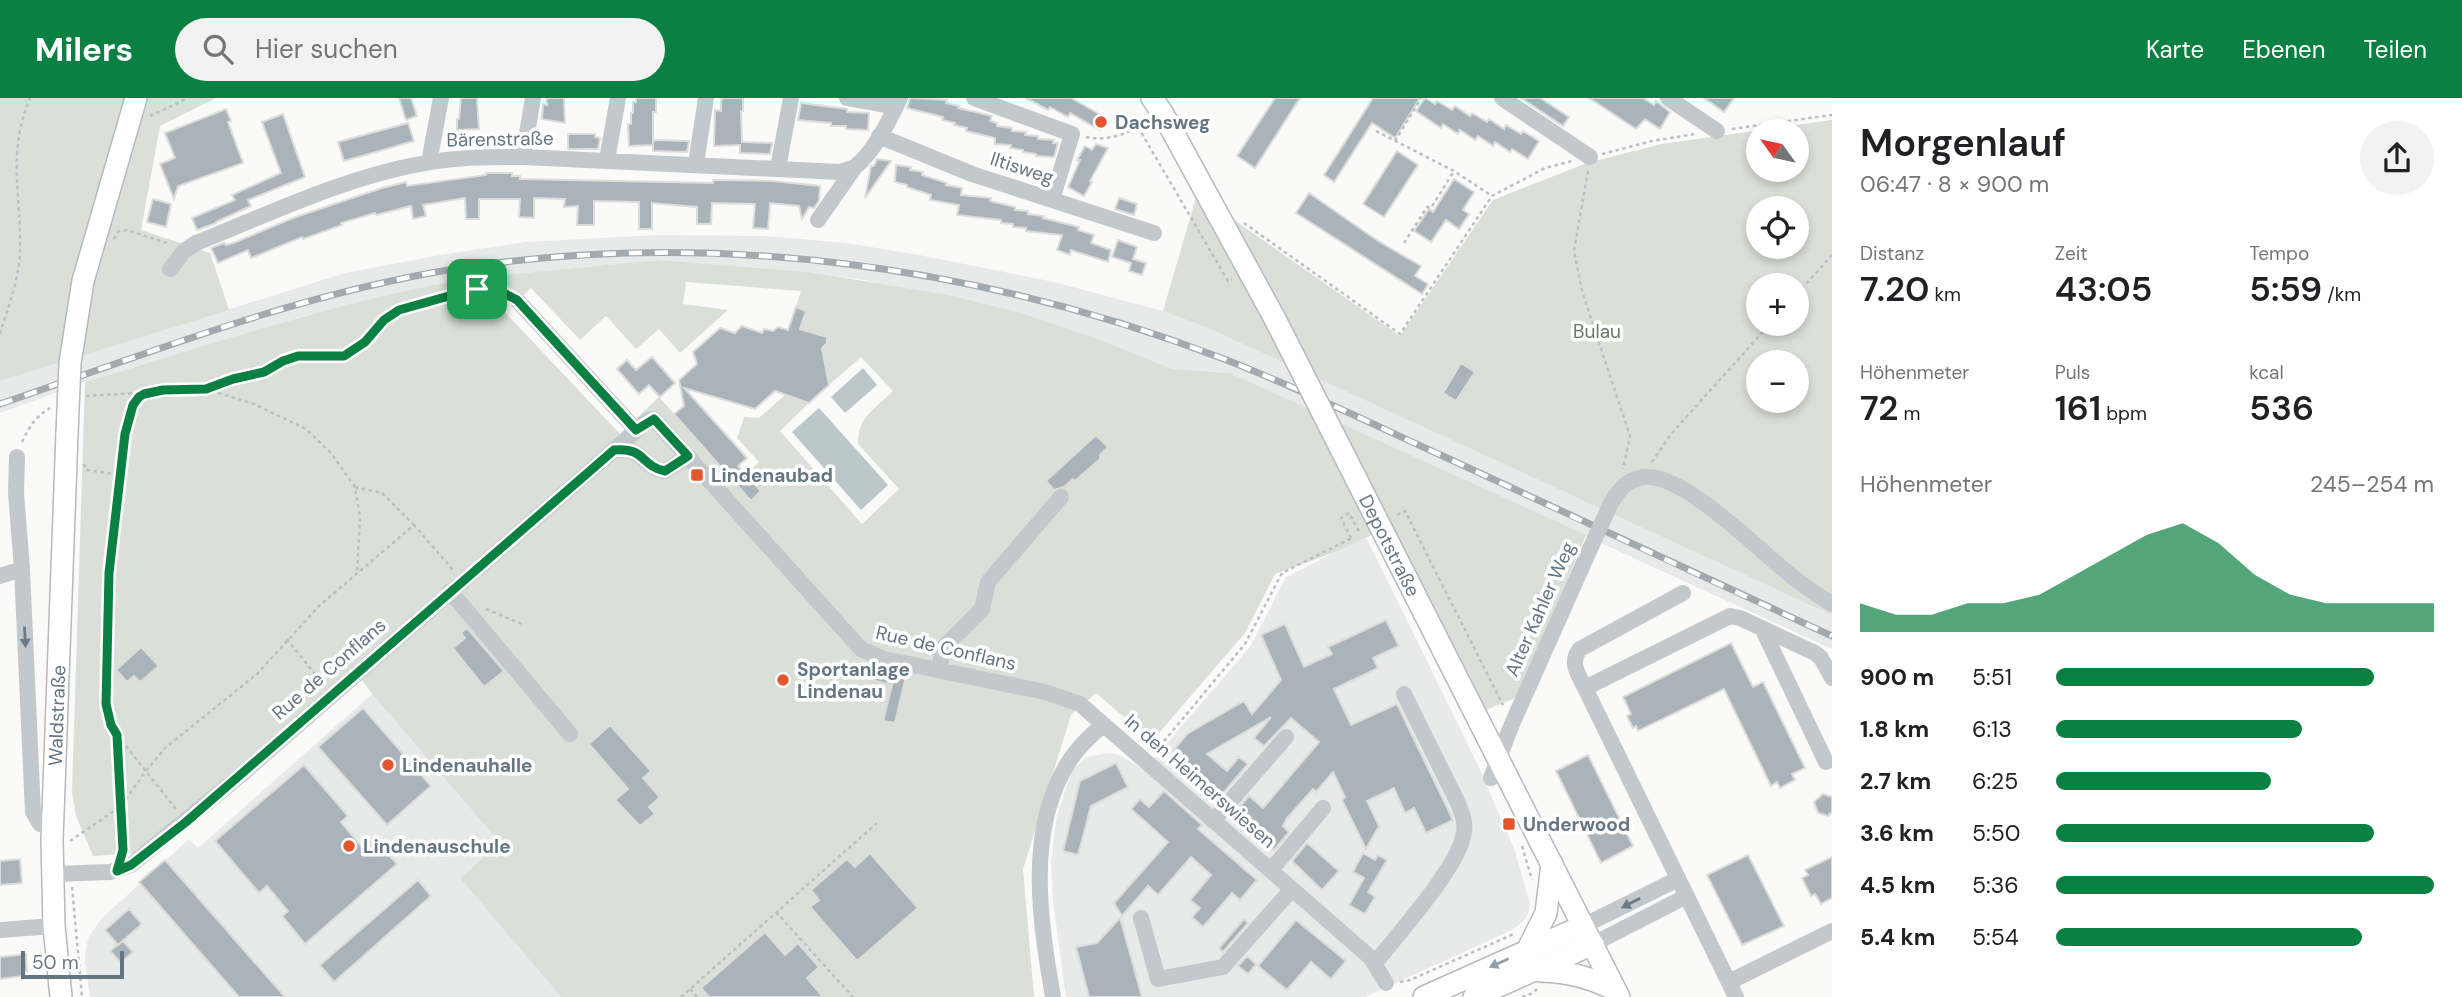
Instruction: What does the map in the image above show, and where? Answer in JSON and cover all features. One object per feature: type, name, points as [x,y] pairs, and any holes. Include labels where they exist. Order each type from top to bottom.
[{"type":"main road","name":"Waldstraße","points":[[61,997],[54,926],[62,874],[52,828],[70,363],[83,281],[136,98]]},
{"type":"main road","name":"Depotstraße","points":[[1152,98],[1275,319],[1495,769],[1552,864],[1617,994]]},
{"type":"main road","points":[[1474,997],[1527,951],[1546,913],[1552,864]]},
{"type":"main road","points":[[1424,997],[1527,951],[1588,935]]},
{"type":"main road","points":[[1527,951],[1595,980],[1617,994]]},
{"type":"street","points":[[429,162],[441,98]]},
{"type":"street","points":[[523,157],[533,98]]},
{"type":"street","points":[[607,160],[618,98]]},
{"type":"street","points":[[696,164],[706,98]]},
{"type":"street","points":[[778,168],[791,98]]},
{"type":"street","points":[[818,220],[879,136],[898,102],[847,98]]},
{"type":"street","points":[[974,98],[1072,134],[1052,200]]},
{"type":"street","points":[[1502,98],[1590,157]]},
{"type":"street","points":[[1668,98],[1717,131]]},
{"type":"street","name":"Iltisweg","points":[[879,136],[972,174],[1154,233]]},
{"type":"street","name":"Bärenstraße","points":[[170,270],[184,251],[196,243],[344,184],[429,162],[523,157],[840,172],[855,167]]},
{"type":"street","points":[[517,300],[636,430]]},
{"type":"street","name":"Rue de Conflans","points":[[62,874],[117,871],[131,865],[186,822],[636,430],[654,419],[861,649],[884,659],[1062,696],[1080,704],[1103,725]]},
{"type":"street","points":[[614,450],[633,450],[656,468],[665,471],[688,456]]},
{"type":"street","points":[[18,457],[16,493],[33,812],[40,824],[52,828]]},
{"type":"street","points":[[1614,496],[1630,481],[1648,477],[1677,487],[1704,503],[1788,574],[1832,604]]},
{"type":"street","name":"Alter Kahler Weg","points":[[1495,769],[1512,724],[1614,496]]},
{"type":"street","points":[[939,670],[943,648],[982,609],[988,582],[1061,497]]},
{"type":"street","points":[[0,576],[22,569]]},
{"type":"street","points":[[456,589],[570,734]]},
{"type":"street","points":[[1683,593],[1580,649],[1574,658],[1574,665],[1736,997]]},
{"type":"street","points":[[1584,688],[1730,616],[1815,653],[1832,678]]},
{"type":"street","points":[[1762,628],[1826,762]]},
{"type":"street","points":[[1375,963],[1445,874],[1464,834],[1464,817],[1404,694]]},
{"type":"street","name":"In den Heimerswiesen","points":[[1053,997],[1043,942],[1040,901],[1043,837],[1062,773],[1077,750],[1103,725],[1375,963],[1386,983]]},
{"type":"street","points":[[1213,821],[1286,737]]},
{"type":"street","points":[[1271,870],[1323,808]]},
{"type":"street","points":[[1588,935],[1678,879]]},
{"type":"street","points":[[1141,918],[1158,979],[1223,967],[1292,889]]},
{"type":"street","points":[[1588,935],[1687,896]]},
{"type":"street","points":[[0,930],[54,926]]},
{"type":"street","points":[[1728,982],[1832,930]]},
{"type":"path","points":[[0,334],[17,274],[20,250],[15,167],[18,138],[30,98]]},
{"type":"path","points":[[147,118],[188,98]]},
{"type":"path","points":[[1395,141],[1421,98]]},
{"type":"path","points":[[1072,134],[1098,140],[1122,134],[1147,122]]},
{"type":"path","points":[[1138,127],[1228,281],[1239,276]]},
{"type":"path","points":[[1376,131],[1454,171],[1492,195]]},
{"type":"path","points":[[1238,219],[1400,334],[1492,195],[1545,168],[1590,157],[1574,251],[1583,291],[1630,436],[1614,496]]},
{"type":"path","points":[[1404,243],[1427,206],[1431,208],[1454,171]]},
{"type":"path","points":[[127,230],[184,251]]},
{"type":"path","points":[[1809,281],[1832,255]]},
{"type":"path","points":[[186,822],[117,735],[108,716],[106,691],[109,573],[129,416],[139,397],[153,391],[206,389],[264,372],[298,356],[344,356],[365,342],[391,314],[481,287],[498,290],[517,300]]},
{"type":"path","points":[[1648,477],[1652,462],[1672,433],[1759,336]]},
{"type":"path","points":[[206,389],[254,404],[306,429],[331,453],[355,486],[360,517],[357,574]]},
{"type":"path","points":[[83,460],[86,470],[121,475]]},
{"type":"path","points":[[355,486],[382,493],[414,525],[456,589],[522,624]]},
{"type":"path","points":[[1397,515],[1405,511],[1512,724]]},
{"type":"path","points":[[1147,762],[1245,644],[1282,573],[1353,537],[1341,518],[1349,513],[1359,530],[1368,525]]},
{"type":"path","points":[[68,842],[121,807],[146,771],[179,736],[257,674],[313,612],[414,525]]},
{"type":"path","points":[[288,639],[331,694]]},
{"type":"path","points":[[117,735],[123,850],[117,871]]},
{"type":"path","points":[[681,997],[877,823]]},
{"type":"path","points":[[62,874],[82,997]]},
{"type":"path","points":[[776,912],[851,997]]},
{"type":"path","points":[[1386,983],[1410,980],[1527,951]]},
{"type":"path","points":[[690,989],[697,997]]},
{"type":"shaded area","points":[[658,235],[767,236],[846,243],[1054,282],[1163,311],[1208,328],[1832,615],[1832,649],[1230,373],[1172,369],[1103,341],[864,280],[809,272],[658,260],[473,278],[308,315],[85,382],[0,413],[0,381],[345,273],[526,242]]},
{"type":"shaded area","points":[[863,368],[877,385],[845,413],[831,397]]},
{"type":"shaded area","points":[[819,408],[888,485],[861,510],[792,432]]},
{"type":"shaded area","points":[[1366,537],[1478,765],[1515,851],[1530,904],[1523,922],[1512,930],[1365,997],[1066,997],[1053,901],[1051,860],[1057,815],[1072,771],[1086,757],[1108,753],[1120,755],[1144,770],[1250,647],[1286,577]]},
{"type":"shaded area","name":"Lindenauschule","points":[[372,694],[500,843],[460,878],[561,997],[90,997],[85,962],[86,947],[101,919],[189,839],[198,848]]},
{"type":"green space","points":[[0,98],[216,98],[160,126],[141,230],[210,253],[229,310],[0,381]]},
{"type":"green space","name":"Bulau","points":[[1832,120],[1832,615],[1208,328],[1163,311],[1197,194],[1400,336],[1493,200],[1587,163],[1662,144],[1746,132],[1746,182],[1810,182],[1810,123]]},
{"type":"green space","points":[[658,260],[809,272],[948,295],[1021,313],[1103,341],[1172,369],[1230,373],[1586,535],[1518,697],[1485,710],[1392,525],[1338,551],[1275,574],[1245,633],[1152,741],[1096,693],[1071,715],[1023,869],[1034,997],[561,997],[460,878],[500,843],[372,694],[353,668],[137,853],[93,856],[76,816],[72,792],[85,382],[326,311],[473,278]],"holes":[[[686,282],[801,291],[796,307],[806,311],[800,329],[827,337],[827,343],[822,348],[829,385],[861,357],[893,391],[864,420],[858,444],[899,489],[862,524],[780,431],[809,403],[785,395],[759,418],[744,417],[737,438],[759,462],[746,474],[761,491],[751,500],[659,397],[620,434],[482,288],[500,286],[520,298],[531,288],[580,340],[606,316],[636,349],[659,329],[680,353],[728,310],[683,304]]]},
{"type":"building","points":[[399,98],[411,98],[417,116],[406,120]]},
{"type":"building","points":[[461,98],[477,98],[479,129],[457,130]]},
{"type":"building","points":[[564,98],[565,123],[542,119],[543,104],[547,105],[546,100]]},
{"type":"building","points":[[636,98],[656,98],[653,144],[654,140],[689,141],[687,152],[653,151],[653,145],[629,146],[628,124],[631,124],[633,102],[636,102]]},
{"type":"building","points":[[723,98],[743,98],[742,142],[772,143],[770,154],[740,153],[740,145],[714,146],[715,110],[721,111]]},
{"type":"building","points":[[910,98],[947,100],[946,103],[959,106],[958,108],[992,116],[990,121],[997,123],[997,126],[1026,132],[1025,135],[1038,136],[1038,139],[1054,140],[1053,143],[1058,143],[1054,157],[1036,156],[1010,148],[1011,145],[995,144],[995,138],[966,131],[967,128],[942,120],[943,117],[907,108]]},
{"type":"building","points":[[1026,98],[1071,98],[1106,118],[1100,130],[1070,113],[1068,117]]},
{"type":"building","points":[[1275,98],[1300,98],[1255,168],[1237,156]]},
{"type":"building","points":[[1373,98],[1420,98],[1395,138],[1372,123],[1334,182],[1324,175]]},
{"type":"building","points":[[1425,98],[1435,104],[1437,101],[1452,110],[1455,106],[1470,116],[1472,113],[1487,122],[1489,119],[1504,129],[1506,125],[1521,134],[1523,131],[1539,141],[1528,159],[1495,142],[1493,146],[1478,136],[1475,140],[1460,130],[1458,134],[1443,124],[1441,128],[1416,111]]},
{"type":"building","points":[[1521,98],[1540,98],[1569,117],[1563,126]]},
{"type":"building","points":[[1589,98],[1643,98],[1654,105],[1656,101],[1670,112],[1660,129],[1645,119],[1636,129]]},
{"type":"building","points":[[1704,98],[1734,98],[1724,112]]},
{"type":"building","points":[[801,103],[847,109],[847,112],[869,113],[868,130],[846,129],[846,126],[831,126],[831,123],[798,120]]},
{"type":"building","points":[[226,109],[243,163],[178,186],[174,199],[160,164],[175,158],[165,133]]},
{"type":"building","points":[[283,114],[305,177],[248,200],[251,206],[197,230],[192,218],[235,200],[232,195],[281,173],[262,122]]},
{"type":"building","points":[[408,123],[414,141],[344,161],[338,142]]},
{"type":"building","points":[[482,134],[516,134],[514,145],[483,144]]},
{"type":"building","points":[[568,134],[595,134],[595,137],[600,138],[598,149],[568,149]]},
{"type":"building","points":[[1096,144],[1108,148],[1084,196],[1068,187],[1085,146],[1092,150]]},
{"type":"building","points":[[1397,151],[1418,165],[1384,217],[1363,204]]},
{"type":"building","points":[[877,159],[891,161],[865,198],[871,166],[874,166]]},
{"type":"building","points":[[896,165],[911,167],[910,170],[923,172],[922,175],[947,183],[946,185],[962,188],[961,195],[991,198],[990,201],[1015,207],[1015,210],[1028,211],[1028,214],[1079,227],[1078,230],[1094,235],[1091,243],[1111,250],[1108,262],[1071,250],[1070,255],[1057,250],[1062,235],[1026,231],[1026,228],[1001,223],[1001,220],[957,215],[959,205],[930,200],[931,195],[895,182]]},
{"type":"building","points":[[486,173],[512,173],[512,176],[520,176],[520,179],[713,183],[713,180],[772,181],[820,186],[819,201],[814,208],[809,207],[802,219],[799,206],[770,203],[768,229],[753,228],[755,204],[712,203],[711,224],[697,224],[697,207],[652,203],[652,229],[639,229],[639,202],[594,201],[594,225],[577,225],[578,206],[564,207],[565,199],[534,198],[534,218],[519,217],[520,199],[479,199],[479,219],[466,219],[465,198],[423,205],[426,216],[413,219],[411,206],[376,215],[375,213],[341,223],[342,225],[303,239],[302,237],[251,258],[248,250],[218,263],[211,248],[236,242],[293,218],[382,188],[406,182],[407,186]]},
{"type":"building","points":[[1454,179],[1474,192],[1463,210],[1469,214],[1459,229],[1446,220],[1431,242],[1414,231],[1429,209],[1433,212]]},
{"type":"building","points":[[1309,193],[1378,241],[1421,266],[1415,276],[1428,284],[1422,294],[1296,213]]},
{"type":"building","points":[[1119,198],[1137,204],[1134,215],[1115,209]]},
{"type":"building","points":[[153,199],[171,204],[166,227],[147,222]]},
{"type":"building","points":[[1118,240],[1137,247],[1133,259],[1146,263],[1142,275],[1129,271],[1131,263],[1112,257]]},
{"type":"building","points":[[796,307],[806,311],[800,329],[827,337],[827,343],[822,348],[829,385],[809,403],[775,391],[755,409],[684,388],[747,458],[738,466],[761,491],[751,501],[674,414],[684,406],[679,380],[697,364],[693,352],[720,328],[735,333],[742,326],[762,333],[764,329],[773,331],[778,327],[788,330]]},
{"type":"building","points":[[652,357],[675,383],[660,397],[649,385],[639,394],[617,369],[627,360],[636,370]]},
{"type":"building","points":[[1461,363],[1475,372],[1456,401],[1443,393]]},
{"type":"building","points":[[1096,435],[1108,447],[1100,455],[1100,459],[1075,481],[1073,479],[1064,487],[1054,490],[1046,481]]},
{"type":"building","points":[[1386,620],[1399,646],[1373,658],[1378,668],[1334,689],[1351,725],[1397,704],[1453,820],[1426,833],[1414,808],[1405,813],[1394,788],[1367,801],[1379,826],[1366,849],[1342,800],[1345,797],[1333,772],[1316,792],[1313,789],[1287,818],[1283,826],[1289,832],[1274,850],[1233,814],[1249,796],[1263,808],[1319,742],[1291,718],[1264,746],[1254,738],[1271,717],[1207,754],[1227,771],[1239,757],[1248,764],[1218,799],[1210,792],[1214,787],[1172,752],[1187,734],[1244,701],[1252,714],[1281,680],[1261,635],[1285,624],[1304,667],[1332,654],[1328,647]]},
{"type":"building","points":[[467,628],[504,671],[484,687],[453,648],[465,638],[461,633]]},
{"type":"building","points":[[1731,643],[1753,687],[1763,682],[1805,768],[1792,774],[1795,780],[1780,788],[1777,782],[1771,786],[1724,689],[1638,731],[1636,726],[1633,728],[1627,716],[1631,714],[1623,697]]},
{"type":"building","points":[[141,647],[159,666],[140,682],[134,676],[127,682],[116,670]]},
{"type":"building","points":[[866,666],[906,676],[895,723],[883,721],[892,685],[863,678]]},
{"type":"building","points":[[363,708],[431,786],[387,825],[318,747]]},
{"type":"building","points":[[610,725],[651,771],[643,778],[660,797],[649,807],[655,814],[640,826],[615,800],[628,789],[589,744]]},
{"type":"building","points":[[1588,755],[1633,846],[1601,863],[1556,771]]},
{"type":"building","points":[[1116,763],[1128,787],[1091,806],[1078,855],[1063,851],[1080,781]]},
{"type":"building","points":[[304,765],[348,816],[341,822],[362,847],[373,837],[397,864],[305,944],[282,916],[288,911],[267,886],[259,893],[215,841]]},
{"type":"building","points":[[1164,791],[1202,825],[1198,829],[1257,880],[1240,900],[1232,893],[1203,927],[1192,917],[1200,908],[1190,900],[1211,875],[1191,857],[1158,895],[1148,886],[1122,916],[1114,903],[1168,842],[1131,809],[1140,799],[1149,807]]},
{"type":"building","points":[[1823,794],[1832,797],[1832,812],[1828,816],[1818,813],[1814,802]]},
{"type":"building","points":[[1307,843],[1339,871],[1322,890],[1292,861]]},
{"type":"building","points":[[870,853],[918,908],[857,961],[810,907],[819,900],[811,890],[847,859],[855,867]]},
{"type":"building","points":[[1363,853],[1375,860],[1378,855],[1387,860],[1368,892],[1375,897],[1365,914],[1349,905],[1364,878],[1353,872]]},
{"type":"building","points":[[1748,855],[1784,926],[1742,945],[1707,875]]},
{"type":"building","points":[[1832,857],[1832,898],[1821,904],[1815,894],[1811,896],[1802,878],[1808,875],[1805,870]]},
{"type":"building","points":[[20,859],[22,883],[0,885],[0,861]]},
{"type":"building","points":[[165,860],[285,997],[239,997],[231,988],[139,882]]},
{"type":"building","points":[[418,880],[431,896],[334,982],[320,965]]},
{"type":"building","points":[[129,909],[142,924],[118,945],[105,930]]},
{"type":"building","points":[[1120,918],[1142,997],[1089,997],[1076,947],[1097,943]]},
{"type":"building","points":[[1244,919],[1248,923],[1223,952],[1219,948]]},
{"type":"building","points":[[1296,920],[1346,961],[1331,979],[1311,962],[1287,990],[1258,966]]},
{"type":"building","points":[[765,932],[785,955],[798,943],[819,967],[807,978],[823,997],[709,997],[701,988]]},
{"type":"building","points":[[123,941],[133,952],[121,963],[110,951]]},
{"type":"building","points":[[26,954],[27,971],[22,971],[23,976],[0,979],[0,957]]},
{"type":"building","points":[[1247,956],[1256,964],[1248,974],[1238,966]]},
{"type":"railway","points":[[0,404],[281,309],[338,293],[454,269],[551,257],[649,253],[747,255],[845,264],[941,279],[1037,300],[1131,327],[1224,359],[1335,407],[1832,636]]},
{"type":"place","name":"Dachsweg","points":[[1101,122]]},
{"type":"place","name":"Lindenaubad","points":[[697,475]]},
{"type":"place","name":"Sportanlage Lindenau","points":[[783,680]]},
{"type":"place","name":"Lindenauhalle","points":[[388,765]]},
{"type":"place","name":"Underwood","points":[[1509,824]]},
{"type":"place","name":"Lindenauschule","points":[[349,846]]},
{"type":"route","points":[[481,287],[498,290],[517,300],[636,430],[648,420],[657,420],[688,456],[665,471],[656,468],[633,450],[614,450],[186,822],[131,865],[117,871],[123,850],[117,735],[111,725],[106,704],[109,573],[125,434],[136,400],[153,391],[206,389],[264,372],[298,356],[344,356],[355,351],[384,320],[399,310],[477,289],[481,287]]}]
